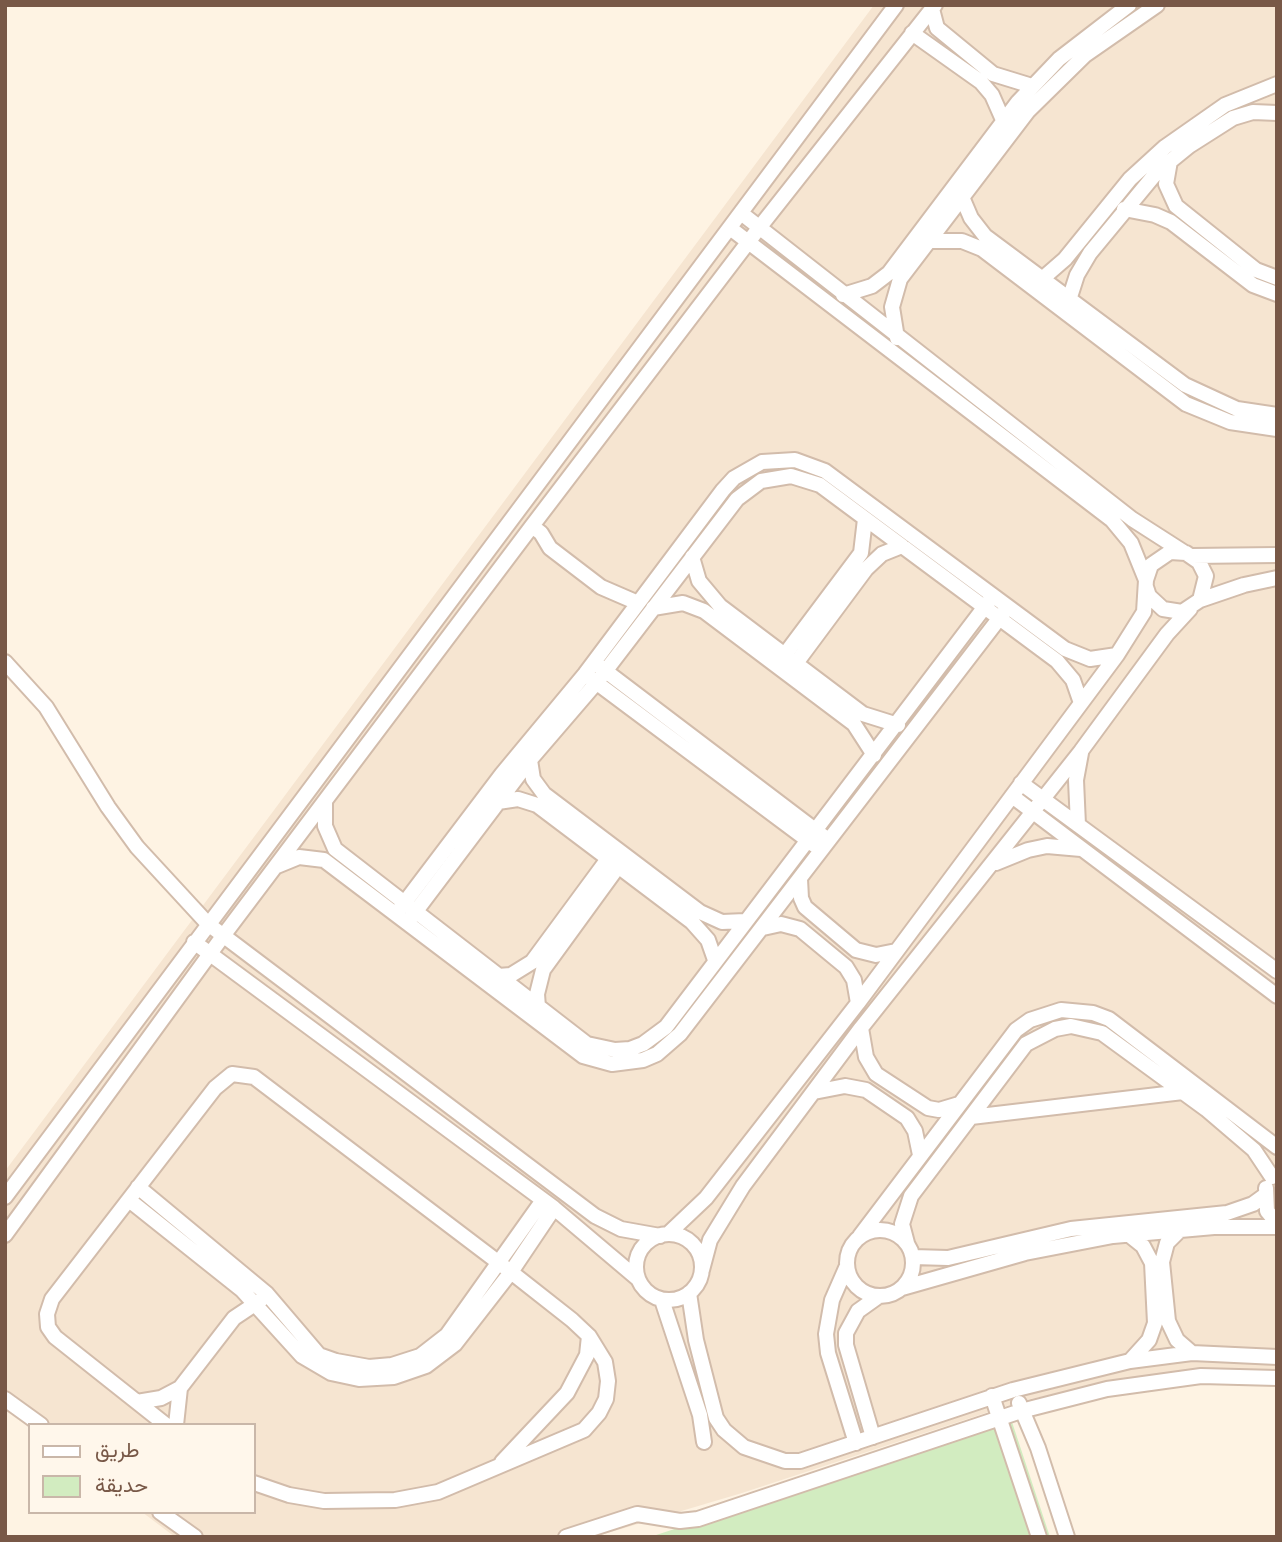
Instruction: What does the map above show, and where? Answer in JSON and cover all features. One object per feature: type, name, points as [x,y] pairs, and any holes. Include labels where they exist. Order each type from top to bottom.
[{"type":"street","points":[[5,1197],[896,5]]},
{"type":"street","points":[[843,295],[872,286],[896,266],[1003,120],[1032,86],[1088,34],[1129,5]]},
{"type":"street","points":[[897,338],[892,307],[896,288],[962,197],[1046,91],[1105,39],[1157,5]]},
{"type":"street","points":[[934,7],[934,21],[940,30],[993,74],[1032,86]]},
{"type":"street","points":[[5,1235],[223,936],[533,526],[748,242],[934,7]]},
{"type":"street","points":[[912,33],[981,82],[992,95],[1003,120]]},
{"type":"street","points":[[1042,279],[1065,259],[1130,179],[1158,152],[1225,105],[1277,85]]},
{"type":"street","points":[[1069,300],[1083,264],[1125,209],[1170,161],[1233,118],[1253,112],[1277,113]]},
{"type":"street","points":[[1170,161],[1166,184],[1176,206],[1256,270],[1277,278]]},
{"type":"street","points":[[962,197],[971,218],[985,236],[1201,395],[1237,409],[1277,415]]},
{"type":"street","points":[[1125,209],[1155,215],[1171,222],[1253,285],[1277,293]]},
{"type":"street","points":[[194,942],[549,1204],[638,1279],[647,1292],[662,1300],[676,1300],[689,1293],[698,1283],[710,1240],[724,1213],[861,1028],[1034,812],[1167,634],[1196,604],[1206,576],[1199,562],[1132,519],[897,338],[741,213]]},
{"type":"street","points":[[730,228],[1112,520],[1131,543],[1149,596],[1163,610],[1182,612],[1237,587],[1277,578]]},
{"type":"street","points":[[930,241],[962,241],[982,249],[1186,404],[1230,422],[1277,429]]},
{"type":"street","points":[[405,913],[498,802],[595,672],[638,603],[723,490],[747,468],[778,459],[802,461],[825,471],[1003,613],[1066,670],[1081,703]]},
{"type":"street","points":[[798,477],[802,461]]},
{"type":"street","points":[[405,913],[502,774],[653,608],[748,489],[776,477],[798,477],[820,485],[902,546],[988,601]]},
{"type":"street","points":[[787,664],[861,553],[865,519]]},
{"type":"street","points":[[533,526],[550,548],[601,587],[638,603]]},
{"type":"street","points":[[685,540],[695,554],[694,571],[712,598],[854,724],[874,755]]},
{"type":"street","points":[[787,664],[866,569],[882,554],[902,546]]},
{"type":"street","points":[[638,1279],[638,1256],[647,1243],[664,1235],[706,1198],[858,1003],[1117,655],[1139,624],[1146,583],[1156,559],[1170,552],[1189,555],[1277,555]]},
{"type":"street","points":[[276,866],[299,858],[324,860],[498,975],[587,1044],[615,1050],[630,1049],[650,1040],[666,1027],[898,725],[988,601]]},
{"type":"street","points":[[653,608],[671,603],[694,606],[863,713],[898,725]]},
{"type":"street","points":[[325,801],[325,826],[335,849],[405,913],[583,1056],[612,1064],[643,1060],[670,1045],[763,928],[1003,613]]},
{"type":"street","points":[[1003,613],[1077,656],[1104,659],[1117,655]]},
{"type":"street","points":[[5,662],[46,707],[108,807],[137,847],[208,924],[595,1216],[621,1229],[677,1236],[693,1245],[702,1270]]},
{"type":"street","points":[[595,672],[826,846]]},
{"type":"street","points":[[1078,825],[1076,779],[1081,751]]},
{"type":"street","points":[[530,760],[533,779],[544,794],[692,922],[708,940],[715,960]]},
{"type":"street","points":[[1017,790],[1043,799],[1277,971]]},
{"type":"street","points":[[1017,790],[1034,812],[1277,996]]},
{"type":"street","points":[[498,802],[518,799],[537,806],[712,919],[722,922],[746,921]]},
{"type":"street","points":[[992,865],[1009,856],[1047,846],[1084,849]]},
{"type":"street","points":[[498,975],[511,975],[532,962],[617,857]]},
{"type":"street","points":[[538,1007],[538,981],[543,970],[617,857]]},
{"type":"street","points":[[800,879],[801,898],[805,907],[856,950],[876,956],[896,951]]},
{"type":"street","points":[[763,928],[781,924],[800,929],[846,967],[854,980],[858,1003]]},
{"type":"street","points":[[856,1443],[828,1353],[826,1335],[832,1300],[846,1268],[848,1252],[1016,1030],[1045,1013],[1077,1010],[1094,1013],[1122,1028],[1277,1147]]},
{"type":"street","points":[[860,1236],[885,1230],[910,1250],[948,1258],[1029,1237],[1100,1225],[1227,1213],[1253,1204],[1264,1196],[1274,1175],[1254,1150],[1183,1092],[1102,1033],[1071,1026],[1040,1035],[1026,1044],[906,1205],[902,1224],[910,1250],[911,1273],[902,1288]]},
{"type":"street","points":[[861,1028],[866,1057],[876,1074],[928,1108],[939,1110],[959,1104]]},
{"type":"street","points":[[164,1423],[55,1337],[48,1327],[47,1314],[52,1298],[222,1079],[243,1074],[254,1077],[505,1268],[589,1336],[605,1362],[608,1381],[606,1399],[599,1413],[584,1430],[438,1492],[395,1500],[324,1501],[289,1495],[256,1484]]},
{"type":"street","points":[[814,1092],[845,1086],[866,1090],[906,1118],[915,1131],[920,1155]]},
{"type":"street","points":[[971,1117],[1183,1092]]},
{"type":"street","points":[[138,1187],[262,1299],[309,1347],[319,1355],[348,1364],[392,1365],[420,1356],[447,1335],[505,1268],[549,1204]]},
{"type":"street","points":[[1264,1196],[1267,1210],[1277,1225]]},
{"type":"street","points":[[129,1200],[246,1285]]},
{"type":"street","points":[[873,1437],[846,1345],[846,1333],[858,1311],[880,1296],[1026,1253],[1128,1234],[1277,1225]]},
{"type":"street","points":[[1180,1230],[1167,1243],[1162,1262],[1168,1321],[1177,1340],[1192,1353]]},
{"type":"street","points":[[1128,1234],[1143,1246],[1152,1263],[1155,1323],[1149,1340],[1130,1361]]},
{"type":"street","points":[[846,1268],[857,1288],[880,1296]]},
{"type":"street","points":[[138,1402],[162,1398],[180,1388],[234,1318],[246,1285]]},
{"type":"street","points":[[689,1293],[696,1340],[716,1418],[732,1438],[757,1453],[785,1461],[800,1461],[992,1396],[1130,1361],[1192,1353],[1277,1357]]},
{"type":"street","points":[[234,1318],[262,1299]]},
{"type":"street","points":[[662,1300],[700,1415],[704,1442]]},
{"type":"street","points":[[498,1465],[538,1426],[579,1374],[587,1355],[589,1336]]},
{"type":"street","points":[[579,1374],[608,1381]]},
{"type":"street","points":[[566,1537],[637,1514],[689,1521],[1021,1410],[1107,1389],[1170,1378],[1227,1375],[1277,1378]]},
{"type":"street","points":[[176,1423],[180,1388]]},
{"type":"street","points":[[1013,1390],[1038,1448],[1067,1537]]},
{"type":"street","points":[[992,1396],[1039,1537]]},
{"type":"street","points":[[5,1399],[38,1423]]},
{"type":"street","points":[[538,1426],[550,1446]]},
{"type":"street","points":[[163,1514],[195,1537]]},
{"type":"shaded area","points":[[874,5],[1277,5],[1277,1373],[1196,1372],[1137,1378],[1025,1400],[742,1493],[594,1537],[175,1537],[145,1514],[256,1514],[256,1423],[28,1423],[5,1405],[5,1171]]},
{"type":"green space","points":[[1011,1419],[1050,1537],[650,1537]]}]
